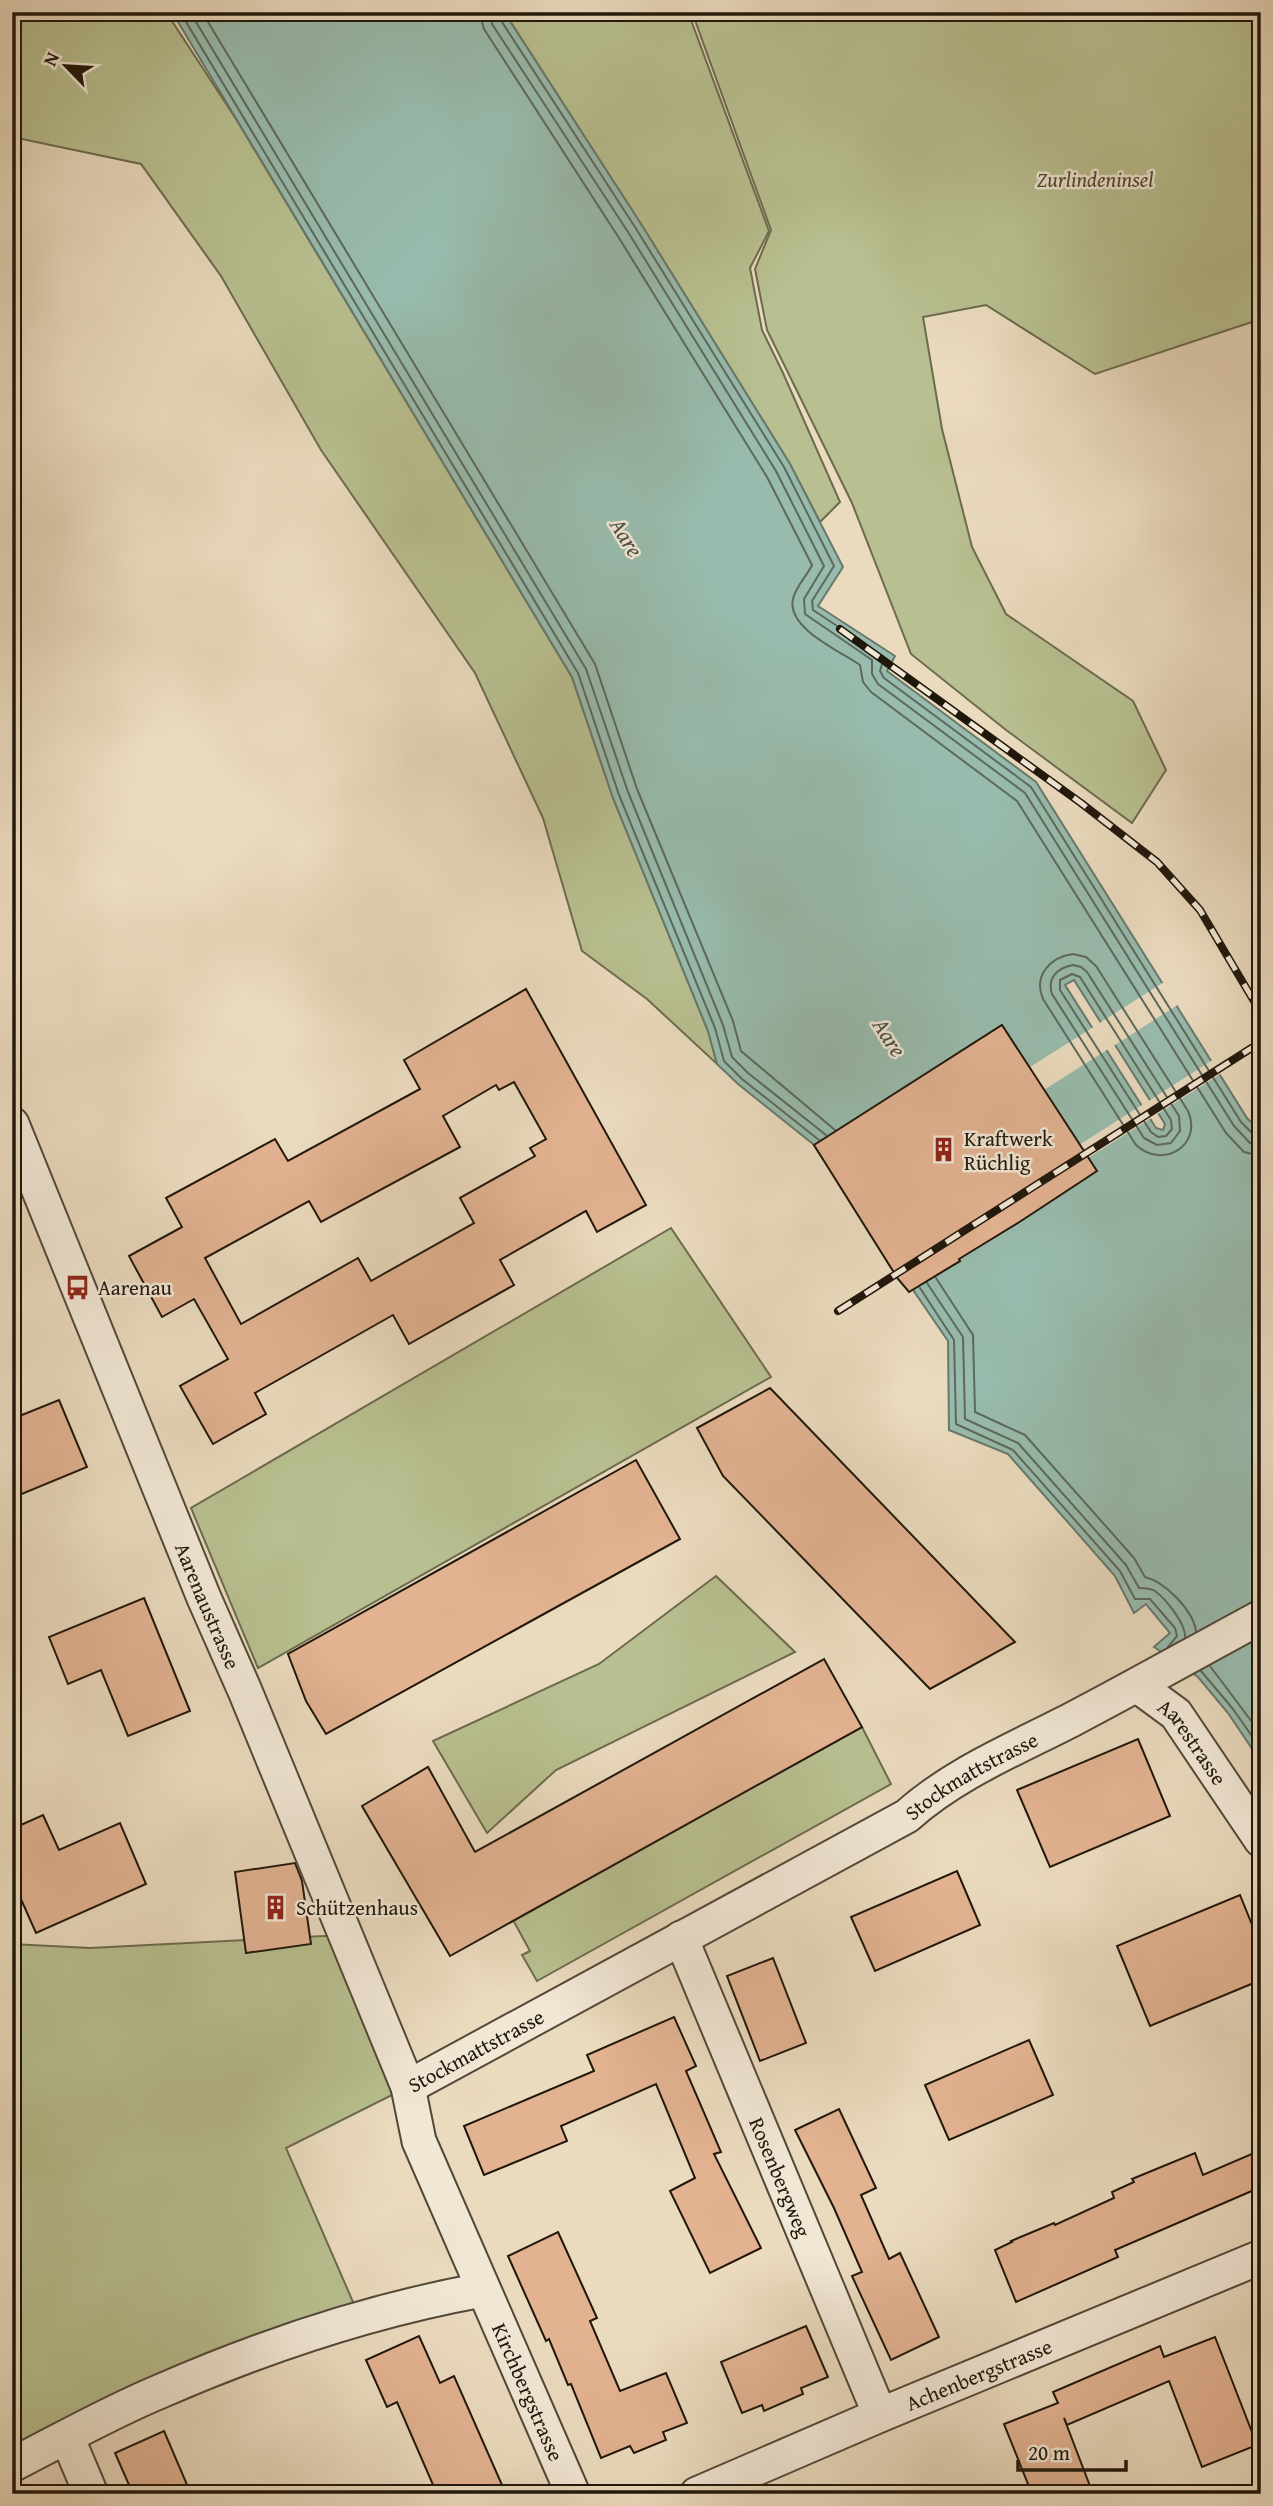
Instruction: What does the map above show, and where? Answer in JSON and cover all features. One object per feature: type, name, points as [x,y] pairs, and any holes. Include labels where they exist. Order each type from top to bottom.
[{"type":"street","name":"Aarenaustrasse","points":[[12,1124],[204,1598],[408,2087]]},
{"type":"street","name":"Stockmattstrasse","points":[[482,2290],[419,2141],[408,2087],[907,1816],[929,1796],[978,1768],[1138,1686],[1261,1617]]},
{"type":"street","name":"Aarestrasse","points":[[1138,1686],[1176,1714],[1261,1840]]},
{"type":"street","name":"Rosenbergweg","points":[[681,1938],[880,2415]]},
{"type":"street","name":"Achenbergstrasse","points":[[696,2494],[1261,2258]]},
{"type":"street","points":[[12,2466],[159,2392],[254,2354],[360,2318],[482,2290]]},
{"type":"street","name":"Kirchbergstrasse","points":[[482,2290],[573,2494]]},
{"type":"street","points":[[67,2437],[91,2494]]},
{"type":"green space","points":[[12,12],[166,12],[236,119],[572,677],[613,798],[708,1031],[717,1064],[647,999],[582,951],[543,818],[475,673],[321,450],[221,276],[141,164],[12,137]]},
{"type":"green space","points":[[504,12],[688,12],[769,231],[750,268],[762,330],[840,502],[820,522],[790,464],[641,224]]},
{"type":"green space","name":"Zurlindeninsel","points":[[692,12],[1261,12],[1261,319],[1095,374],[986,305],[923,317],[942,429],[972,547],[1006,614],[1133,701],[1166,770],[1132,823],[1006,730],[911,654],[852,503],[767,330],[755,269],[771,230]]},
{"type":"green space","points":[[671,1228],[771,1377],[258,1668],[191,1508]]},
{"type":"green space","points":[[716,1576],[795,1652],[556,1770],[487,1833],[433,1741],[599,1664]]},
{"type":"green space","points":[[862,1727],[891,1784],[537,1981],[522,1955],[530,1951],[513,1920]]},
{"type":"green space","points":[[344,1935],[408,2087],[286,2148],[360,2318],[12,2465],[12,1944],[90,1948]]},
{"type":"water","name":"Aare","points":[[172,12],[504,12],[641,224],[790,464],[843,567],[818,606],[895,656],[887,671],[1036,782],[1247,1118],[1261,1132],[1261,1762],[1228,1713],[1198,1677],[1154,1647],[1170,1633],[1146,1604],[1134,1613],[1115,1576],[1008,1454],[949,1430],[948,1341],[813,1144],[717,1064],[708,1031],[613,798],[572,677]],"holes":[[[1074,980],[1165,1124],[1163,1130],[1156,1128],[1065,985]]]},
{"type":"pier","points":[[1164,982],[1179,1004],[1112,1047],[1098,1024]]},
{"type":"pier","points":[[1095,1026],[1110,1048],[1044,1090],[1030,1067]]},
{"type":"pier","points":[[1214,1059],[1222,1073],[1156,1115],[1147,1102]]},
{"type":"pier","points":[[1145,1103],[1153,1117],[1088,1158],[1079,1145]]},
{"type":"building","points":[[526,989],[646,1205],[597,1232],[586,1211],[500,1260],[514,1285],[409,1344],[393,1315],[255,1393],[266,1414],[213,1444],[180,1386],[228,1359],[194,1299],[162,1317],[129,1256],[182,1227],[166,1198],[275,1139],[288,1161],[420,1089],[404,1060]],"holes":[[[514,1082],[546,1139],[530,1148],[535,1156],[460,1198],[474,1223],[371,1281],[358,1258],[241,1324],[205,1258],[309,1201],[321,1222],[460,1147],[443,1116],[496,1085],[499,1090]]]},
{"type":"building","name":"Kraftwerk Rüchlig","points":[[1002,1025],[1097,1171],[909,1292],[898,1279],[814,1145]]},
{"type":"building","points":[[770,1388],[1015,1642],[930,1689],[723,1476],[697,1428]]},
{"type":"building","points":[[59,1400],[87,1467],[12,1498],[12,1419]]},
{"type":"building","points":[[636,1460],[680,1539],[326,1734],[306,1701],[288,1654]]},
{"type":"building","points":[[144,1598],[190,1711],[128,1736],[101,1670],[68,1684],[49,1637]]},
{"type":"building","points":[[824,1659],[862,1727],[450,1956],[362,1806],[428,1767],[475,1852]]},
{"type":"building","points":[[1138,1739],[1170,1816],[1050,1867],[1017,1790]]},
{"type":"building","points":[[43,1815],[59,1850],[120,1823],[146,1884],[36,1933],[12,1879],[12,1829]]},
{"type":"building","name":"Schützenhaus","points":[[295,1863],[302,1881],[311,1944],[246,1953],[235,1872]]},
{"type":"building","points":[[957,1871],[980,1925],[875,1971],[851,1917]]},
{"type":"building","points":[[1240,1895],[1261,1947],[1261,1980],[1150,2026],[1117,1946]]},
{"type":"building","points":[[773,1958],[806,2043],[760,2061],[727,1976]]},
{"type":"building","points":[[674,2017],[696,2066],[686,2071],[721,2152],[714,2154],[761,2248],[710,2273],[670,2191],[695,2178],[656,2084],[561,2126],[567,2141],[484,2175],[464,2126],[594,2071],[587,2055]]},
{"type":"building","points":[[1029,2040],[1053,2095],[949,2140],[925,2085]]},
{"type":"building","points":[[839,2109],[876,2188],[861,2195],[889,2259],[900,2253],[939,2337],[891,2360],[852,2276],[862,2272],[795,2130]]},
{"type":"building","points":[[1261,2150],[1261,2187],[1115,2250],[1118,2257],[1016,2302],[995,2250],[1114,2198],[1112,2192],[1134,2182],[1132,2179],[1195,2153],[1203,2175]]},
{"type":"building","points":[[558,2232],[597,2318],[590,2321],[620,2391],[666,2373],[687,2423],[663,2432],[666,2440],[634,2453],[630,2446],[601,2458],[571,2384],[568,2385],[549,2339],[546,2341],[508,2256]]},
{"type":"building","points":[[806,2326],[828,2377],[801,2388],[803,2394],[764,2411],[762,2405],[742,2413],[721,2362]]},
{"type":"building","points":[[419,2336],[440,2383],[454,2376],[506,2494],[437,2494],[397,2402],[387,2407],[366,2360]]},
{"type":"building","points":[[1215,2337],[1257,2445],[1202,2467],[1169,2381],[1067,2425],[1064,2418],[1093,2494],[1032,2494],[1004,2424],[1058,2403],[1053,2392],[1160,2346],[1164,2357]]},
{"type":"building","points":[[164,2431],[191,2494],[133,2494],[115,2453]]},
{"type":"railway","points":[[840,629],[1081,803],[1157,862],[1200,910],[1261,1013]]},
{"type":"railway","points":[[838,1311],[1261,1042]]},
{"type":"place","name":"Kraftwerk Rüchlig","points":[[944,1150]]},
{"type":"place","name":"Aarenau","points":[[78,1287]]},
{"type":"place","name":"Schützenhaus","points":[[276,1907]]}]
